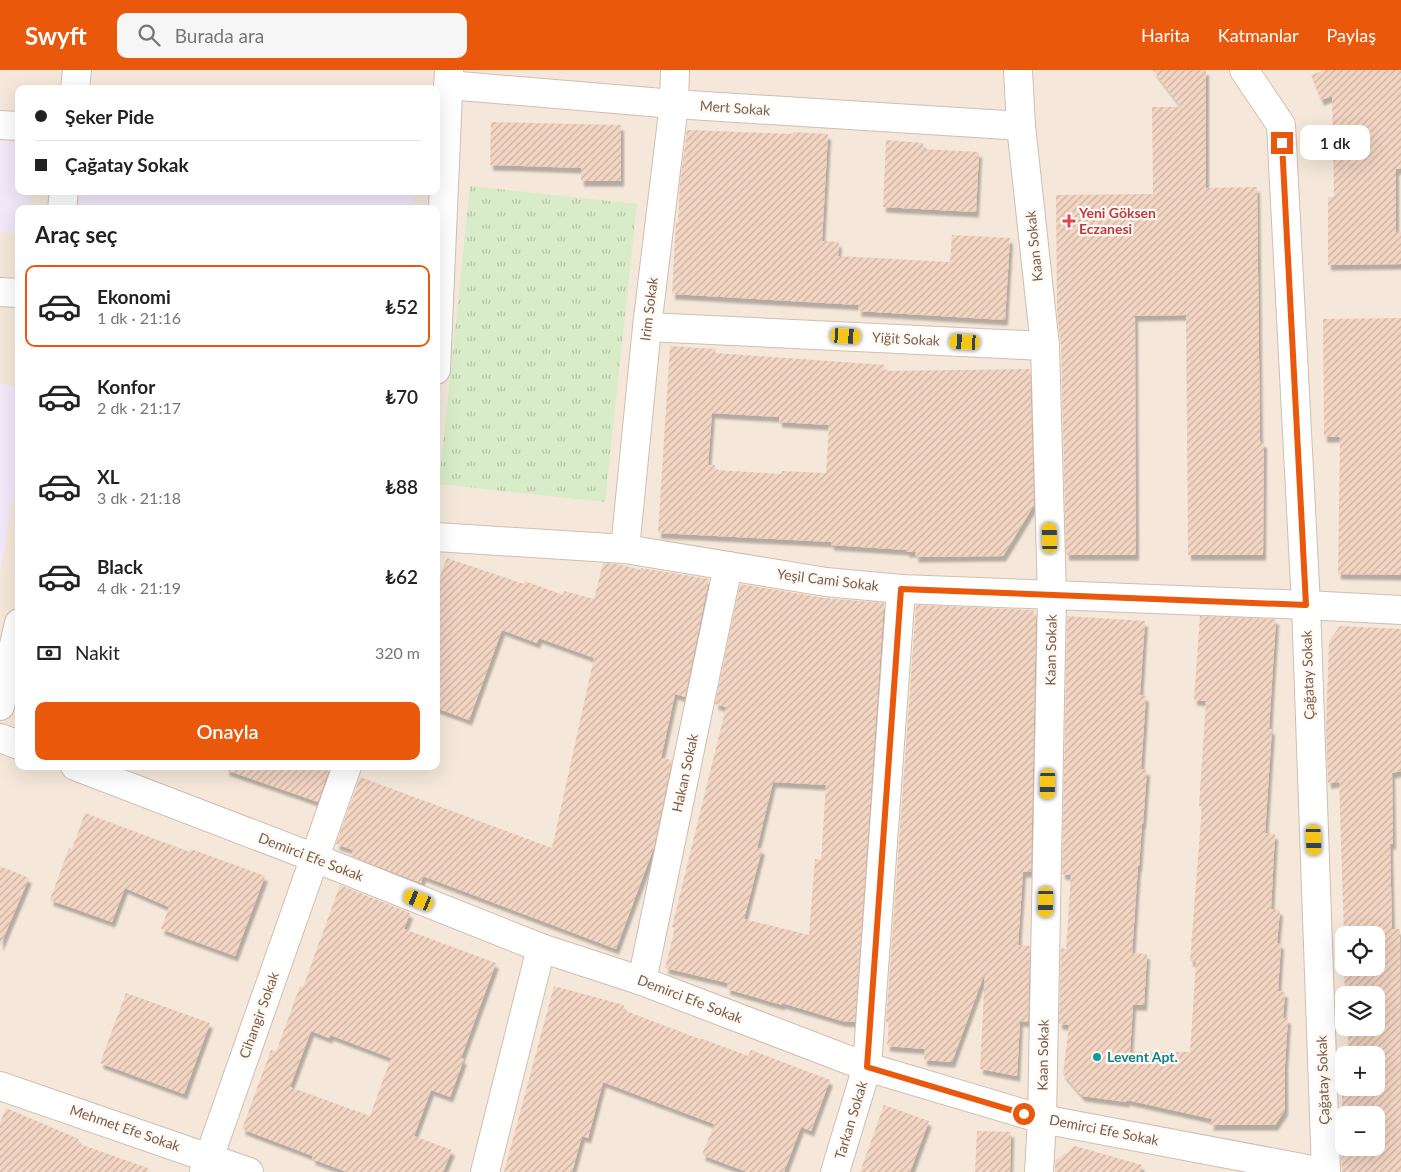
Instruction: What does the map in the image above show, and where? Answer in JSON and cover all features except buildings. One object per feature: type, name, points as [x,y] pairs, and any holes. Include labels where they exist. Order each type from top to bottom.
[{"type":"street","points":[[75,85],[77,70]]},
{"type":"street","name":"Irim Sokak","points":[[625,549],[647,327],[674,104],[675,70]]},
{"type":"street","name":"Kaan Sokak","points":[[1018,70],[1021,126],[1045,346],[1052,596],[1042,1119],[1039,1172]]},
{"type":"street","name":"Çağatay Sokak","points":[[1244,70],[1281,125],[1306,605],[1324,1172]]},
{"type":"street","points":[[440,280],[449,78]]},
{"type":"street","name":"Mert Sokak","points":[[449,78],[674,104],[1021,126]]},
{"type":"street","points":[[0,125],[15,126]]},
{"type":"street","points":[[0,292],[15,293]]},
{"type":"street","name":"Yiğit Sokak","points":[[647,327],[1045,346]]},
{"type":"street","name":"Yeşil Cami Sokak","points":[[440,537],[625,549],[826,582],[901,589],[1401,610]]},
{"type":"street","name":"Hakan Sokak","points":[[642,980],[728,566]]},
{"type":"street","name":"Tarkan Sokak","points":[[835,1172],[867,1067],[901,589]]},
{"type":"street","points":[[0,706],[15,640]]},
{"type":"street","points":[[0,738],[15,744]]},
{"type":"street","name":"Demirci Efe Sokak","points":[[85,770],[315,858],[541,948],[642,980],[867,1067],[1042,1119],[1324,1172]]},
{"type":"street","name":"Cihangir Sokak","points":[[207,1164],[346,770]]},
{"type":"street","points":[[485,1172],[541,948]]},
{"type":"street","name":"Mehmet Efe Sokak","points":[[0,1086],[207,1164],[249,1172]]},
{"type":"shaded area","points":[[0,70],[1401,70],[1401,1172],[0,1172]]},
{"type":"shaded area","points":[[0,141],[15,142],[15,195],[31,195],[32,205],[15,205],[15,233],[0,232]]},
{"type":"shaded area","points":[[79,195],[413,195],[414,205],[78,205]]},
{"type":"shaded area","points":[[0,384],[15,387],[15,485],[0,573]]},
{"type":"green space","points":[[470,186],[637,204],[605,502],[440,484]]},
{"type":"place","name":"Yeni Göksen Eczanesi","points":[[1069,221]]},
{"type":"place","name":"Levent Apt.","points":[[1097,1057]]},
{"type":"route","points":[[1024,1114],[867,1067],[901,589],[1306,605],[1282,143]]}]
